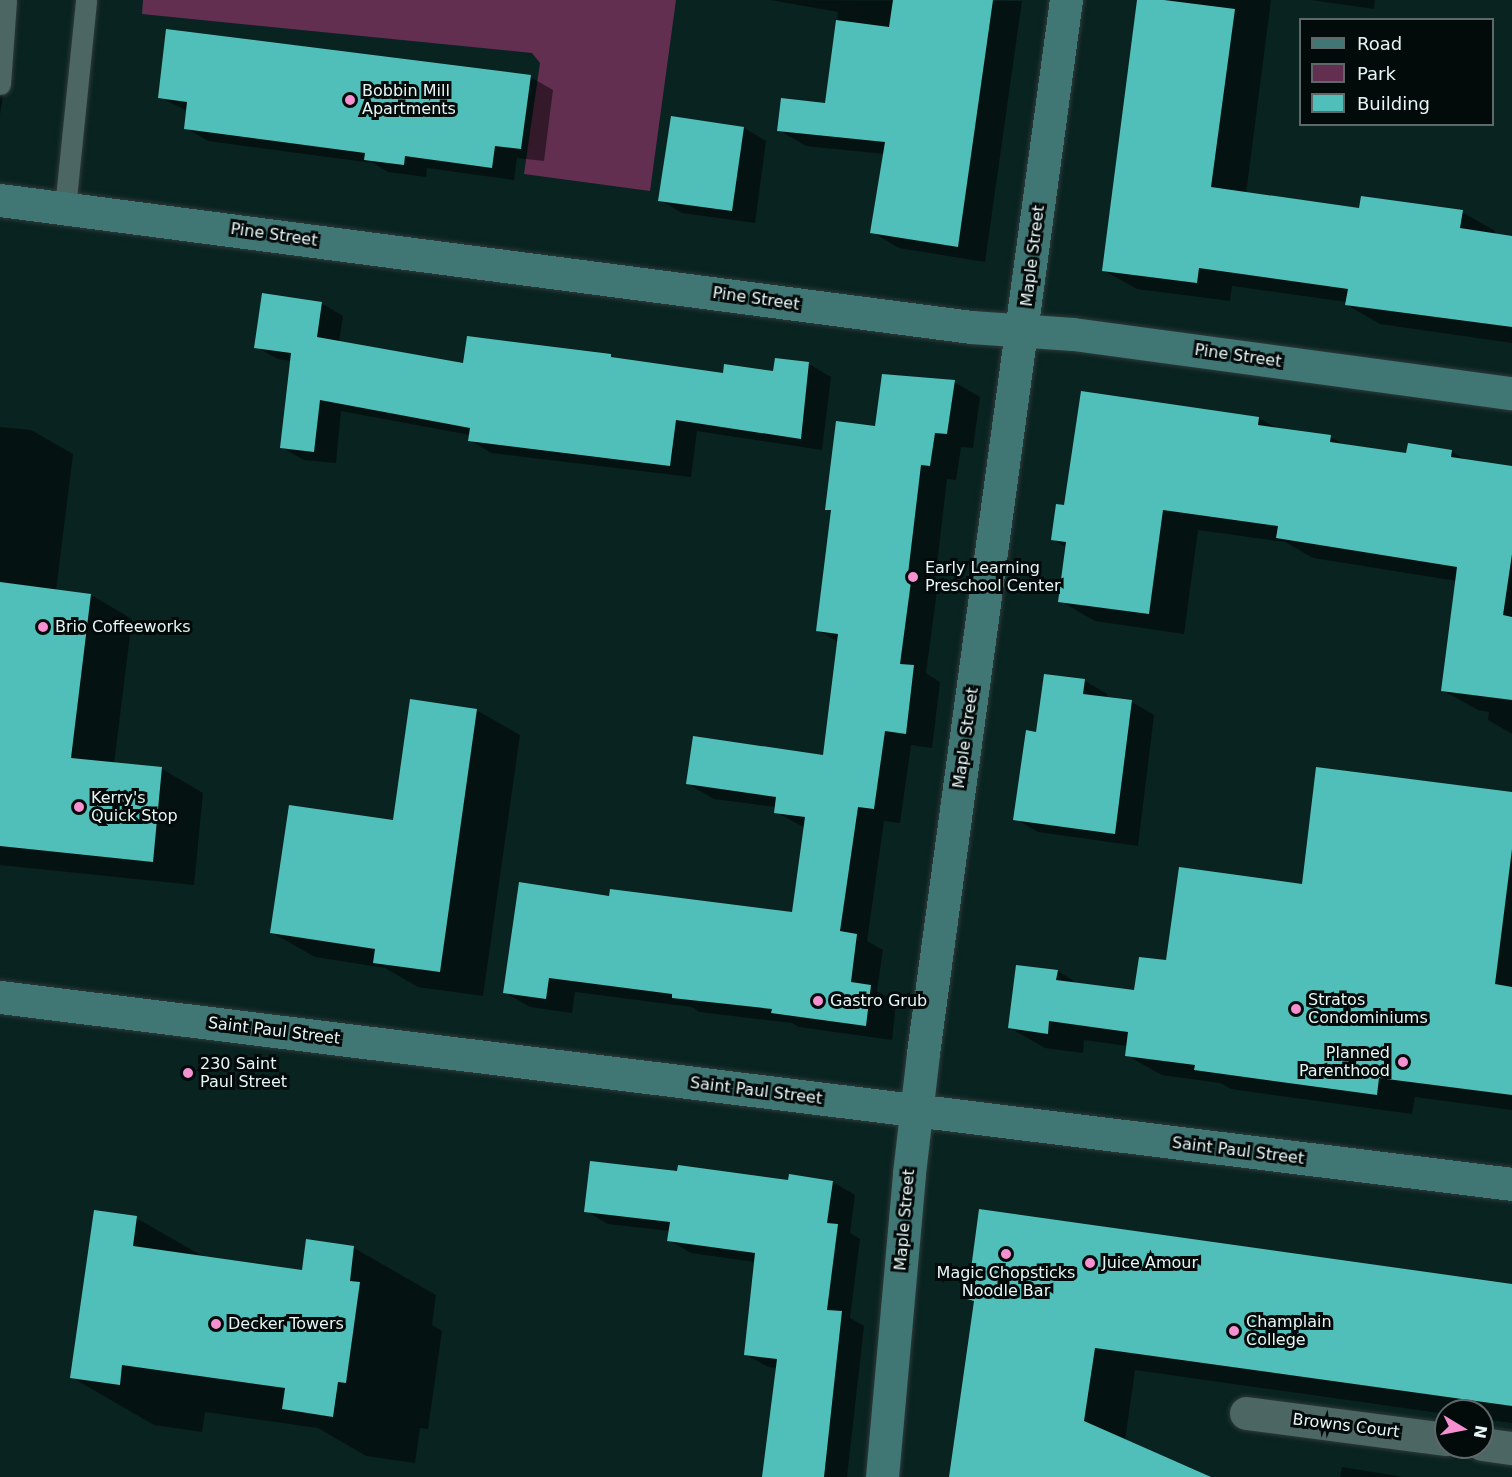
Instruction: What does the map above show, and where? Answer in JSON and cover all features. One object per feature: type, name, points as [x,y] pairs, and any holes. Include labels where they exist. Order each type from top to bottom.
[{"type":"street","name":"Maple Street","points":[[882,1477],[916,1111],[1066,0]]},
{"type":"street","name":"Pine Street","points":[[0,200],[971,327],[1073,334],[1512,393]]},
{"type":"street","name":"Saint Paul Street","points":[[0,997],[1512,1184]]},
{"type":"street","name":"Browns Court","points":[[1246,1413],[1434,1437]]},
{"type":"street","points":[[1494,1446],[1512,1448]]},
{"type":"lane","points":[[0,84],[6,0]]},
{"type":"lane","points":[[65,208],[86,0]]},
{"type":"green space","points":[[143,0],[676,0],[650,191],[524,174],[540,63],[532,53],[142,14]]},
{"type":"building","points":[[893,0],[993,0],[958,247],[870,233],[885,142],[777,131],[781,98],[825,103],[836,20],[889,27]]},
{"type":"building","points":[[1137,0],[1164,0],[1235,9],[1211,187],[1359,208],[1361,196],[1463,210],[1460,228],[1512,236],[1512,327],[1345,305],[1348,289],[1199,268],[1197,283],[1102,271]]},
{"type":"building","name":"Bobbin Mill Apartments","points":[[166,29],[531,75],[521,149],[495,146],[492,168],[405,156],[404,165],[364,160],[365,153],[184,129],[187,102],[158,98]]},
{"type":"building","points":[[671,116],[744,127],[732,211],[658,201]]},
{"type":"building","points":[[262,293],[322,302],[317,337],[463,363],[467,336],[611,354],[611,357],[723,373],[724,364],[773,371],[775,358],[809,362],[801,439],[676,420],[670,466],[468,441],[470,428],[320,400],[314,452],[280,448],[291,353],[254,348]]},
{"type":"building","points":[[882,374],[955,380],[947,434],[935,433],[930,466],[921,465],[908,574],[912,574],[900,664],[914,665],[906,734],[885,731],[874,809],[858,807],[840,931],[857,934],[851,982],[871,985],[866,1026],[771,1013],[772,1009],[672,998],[672,994],[549,978],[546,999],[503,993],[519,882],[609,896],[610,889],[792,912],[805,817],[774,813],[776,797],[686,784],[693,736],[823,755],[838,634],[816,631],[831,510],[825,510],[836,421],[875,426]]},
{"type":"building","points":[[1081,391],[1259,417],[1258,425],[1331,435],[1330,442],[1406,453],[1408,443],[1452,450],[1451,457],[1512,466],[1512,554],[1503,615],[1512,617],[1512,700],[1441,691],[1457,567],[1276,538],[1278,526],[1163,510],[1149,614],[1058,602],[1066,542],[1051,540],[1056,504],[1064,505]]},
{"type":"building","points":[[0,582],[91,594],[71,758],[162,767],[153,862],[0,846]]},
{"type":"building","points":[[1044,674],[1085,679],[1083,694],[1132,700],[1115,834],[1013,820],[1026,730],[1036,732]]},
{"type":"building","points":[[410,699],[477,709],[440,972],[373,963],[375,949],[270,933],[289,805],[393,820]]},
{"type":"building","points":[[1316,767],[1512,792],[1512,849],[1495,984],[1512,987],[1512,1095],[1379,1078],[1377,1095],[1194,1070],[1195,1065],[1125,1056],[1128,1032],[1049,1021],[1048,1034],[1008,1028],[1016,965],[1058,970],[1056,980],[1134,990],[1139,957],[1166,960],[1179,867],[1302,884]]},
{"type":"building","points":[[590,1161],[677,1171],[678,1165],[788,1180],[789,1174],[833,1181],[827,1223],[838,1224],[827,1310],[842,1311],[824,1477],[762,1477],[777,1359],[744,1355],[755,1253],[667,1241],[670,1222],[584,1212]]},
{"type":"building","name":"Champlain College","points":[[979,1209],[1512,1284],[1512,1406],[1494,1403],[1494,1399],[1462,1399],[1095,1348],[1084,1421],[1211,1477],[949,1477],[974,1301],[967,1299]]},
{"type":"building","name":"Decker Towers","points":[[94,1210],[137,1216],[133,1246],[302,1270],[306,1239],[354,1246],[350,1281],[360,1282],[346,1383],[338,1382],[333,1417],[282,1409],[285,1388],[122,1365],[120,1385],[70,1378]]},
{"type":"place","name":"Bobbin Mill Apartments","points":[[350,100]]},
{"type":"place","name":"Early Learning Preschool Center","points":[[913,577]]},
{"type":"place","name":"Brio Coffeeworks","points":[[43,627]]},
{"type":"place","name":"Kerry's Quick Stop","points":[[79,807]]},
{"type":"place","name":"Gastro Grub","points":[[818,1001]]},
{"type":"place","name":"Stratos Condominiums","points":[[1296,1009]]},
{"type":"place","name":"Planned Parenthood","points":[[1403,1062]]},
{"type":"place","name":"230 Saint Paul Street","points":[[188,1073]]},
{"type":"place","name":"Magic Chopsticks Noodle Bar","points":[[1006,1254]]},
{"type":"place","name":"Juice Amour","points":[[1090,1263]]},
{"type":"place","name":"Decker Towers","points":[[216,1324]]},
{"type":"place","name":"Champlain College","points":[[1234,1331]]}]
